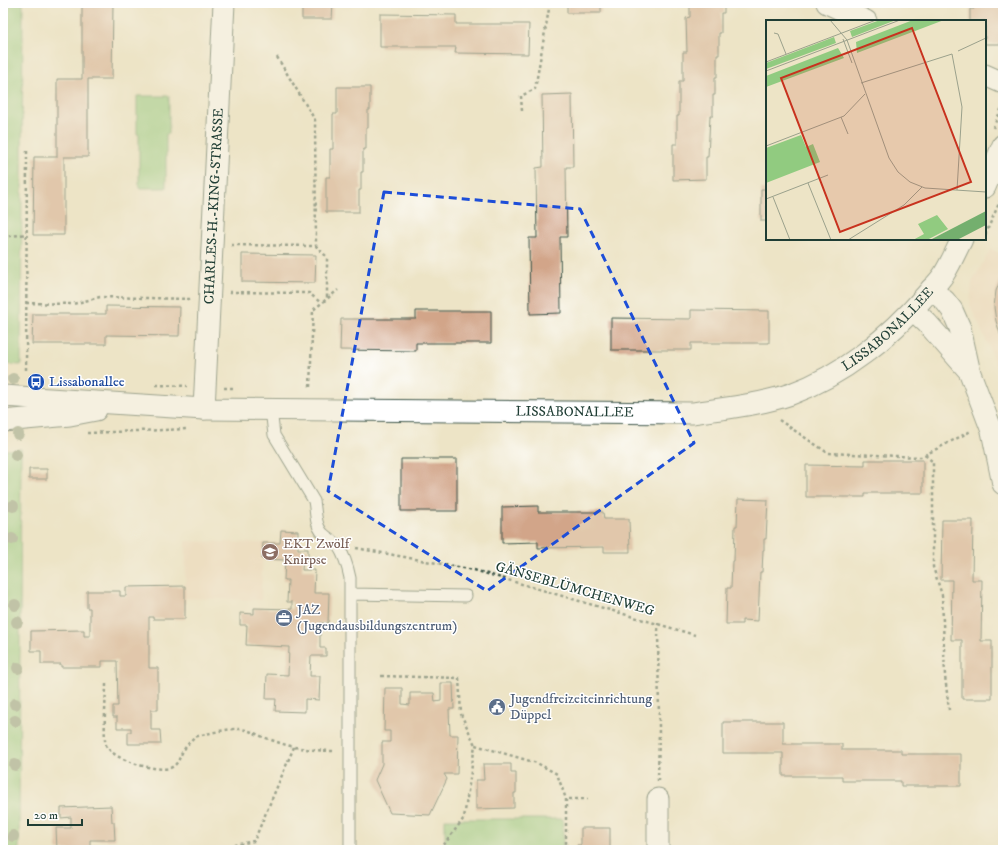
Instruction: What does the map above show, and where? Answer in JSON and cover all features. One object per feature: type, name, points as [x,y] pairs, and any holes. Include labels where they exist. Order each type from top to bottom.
[{"type":"street","name":"CHARLES-H.-KING-STRASSE","points":[[204,409],[224,3]]},
{"type":"street","points":[[827,3],[864,20]]},
{"type":"street","points":[[986,75],[1003,83]]},
{"type":"street","points":[[986,184],[997,139]]},
{"type":"street","name":"LISSABONALLEE","points":[[3,396],[204,409],[271,408],[693,413],[743,406],[790,394],[831,375],[875,346],[913,310],[944,275],[962,240]]},
{"type":"street","points":[[931,290],[945,301],[952,310],[960,328],[970,374],[992,431],[1003,484]]},
{"type":"street","points":[[913,310],[927,323],[970,374]]},
{"type":"street","name":"LISSABONALLEE","points":[[3,421],[70,416],[121,404]]},
{"type":"street","points":[[658,799],[658,850]]},
{"type":"lane","points":[[271,408],[274,435],[314,501],[316,522],[321,531],[338,545],[350,578],[350,850]]},
{"type":"lane","points":[[350,594],[466,596]]},
{"type":"path","points":[[522,111],[521,96],[534,88],[550,3]]},
{"type":"path","points":[[277,57],[315,120],[316,246],[327,258],[327,298]]},
{"type":"path","points":[[997,139],[1003,105]]},
{"type":"path","points":[[26,370],[27,150]]},
{"type":"path","points":[[986,233],[1003,195]]},
{"type":"path","points":[[3,237],[27,234]]},
{"type":"path","points":[[226,245],[316,246]]},
{"type":"path","points":[[310,387],[313,310],[338,290]]},
{"type":"path","points":[[224,292],[309,293],[321,303]]},
{"type":"path","points":[[26,303],[73,304],[100,297],[197,299]]},
{"type":"path","points":[[779,420],[828,452],[921,457],[971,431]]},
{"type":"path","points":[[82,433],[191,429]]},
{"type":"path","points":[[925,455],[933,462],[933,567],[942,595],[945,676],[949,710]]},
{"type":"path","name":"GÄNSEBLÜMCHENWEG","points":[[338,545],[474,570],[658,623],[658,799]]},
{"type":"path","points":[[658,623],[695,635]]},
{"type":"path","points":[[381,676],[459,678],[461,714],[475,745],[464,818],[440,850]]},
{"type":"path","points":[[106,684],[105,745],[112,753],[121,759],[154,768],[170,768],[178,762],[183,751],[194,737],[238,729],[254,732],[268,739],[294,748],[315,751],[351,751]]},
{"type":"path","points":[[3,685],[3,754]]},
{"type":"path","points":[[475,745],[537,763],[557,774],[566,799],[566,850]]},
{"type":"path","points":[[210,850],[254,841],[294,748]]},
{"type":"path","points":[[566,799],[588,799]]},
{"type":"highlighted area","points":[[384,192],[580,209],[694,443],[487,591],[328,491]]},
{"type":"shaded area","points":[[991,249],[1003,255],[1003,387],[989,347],[970,305],[972,282]]},
{"type":"shaded area","points":[[186,541],[263,543],[261,600],[185,598]]},
{"type":"green space","points":[[3,3],[23,3],[21,365],[3,364]]},
{"type":"green space","points":[[137,96],[169,96],[169,134],[166,134],[166,188],[139,188]]},
{"type":"green space","points":[[21,449],[19,850],[3,850],[3,450]]},
{"type":"green space","points":[[445,819],[563,819],[563,850],[445,850]]},
{"type":"building","points":[[82,3],[113,3],[112,79],[88,79],[88,157],[64,157],[64,235],[33,235],[34,157],[57,157],[57,79],[82,79]]},
{"type":"building","points":[[302,3],[333,3],[332,19],[302,19]]},
{"type":"building","points":[[567,3],[601,3],[601,13],[567,13]]},
{"type":"building","points":[[690,3],[724,3],[724,13],[721,13],[719,55],[717,55],[717,77],[715,77],[715,95],[713,95],[713,116],[710,116],[708,157],[706,157],[706,179],[673,180],[673,144],[677,144],[679,81],[683,81],[683,52],[687,52],[686,18],[690,17]]},
{"type":"building","points":[[974,3],[1003,3],[1003,44],[986,44],[986,20],[970,20],[970,9],[974,9]]},
{"type":"building","points":[[380,14],[456,15],[456,24],[529,24],[528,54],[455,53],[456,47],[380,47]]},
{"type":"building","points":[[337,87],[370,87],[370,110],[368,110],[368,128],[366,128],[366,149],[363,149],[363,172],[361,172],[361,190],[359,190],[359,212],[326,212],[326,177],[330,177],[330,149],[333,149],[333,114],[337,114]]},
{"type":"building","points":[[572,94],[573,167],[566,167],[567,237],[560,237],[561,313],[530,314],[529,238],[537,238],[536,168],[543,167],[542,95]]},
{"type":"building","points":[[761,189],[766,189],[766,221],[761,221]]},
{"type":"building","points":[[242,254],[316,255],[315,283],[242,282]]},
{"type":"building","points":[[1003,274],[1003,343],[996,321],[994,307],[996,291]]},
{"type":"building","points":[[106,306],[180,307],[179,336],[106,335],[106,344],[32,344],[33,314],[106,314]]},
{"type":"building","points":[[691,310],[769,311],[769,343],[691,343],[691,350],[611,350],[611,318],[691,319]]},
{"type":"building","points":[[416,311],[491,311],[491,343],[416,343],[416,351],[340,350],[341,319],[416,319]]},
{"type":"building","points":[[401,459],[457,459],[457,511],[401,511]]},
{"type":"building","points":[[865,460],[923,460],[923,493],[865,493],[865,497],[806,497],[806,465],[865,466]]},
{"type":"building","points":[[29,469],[47,469],[47,479],[29,479]]},
{"type":"building","points":[[738,499],[768,500],[766,539],[764,539],[762,572],[760,572],[758,621],[742,620],[742,624],[726,624],[727,588],[731,588]]},
{"type":"building","points":[[538,506],[538,512],[603,512],[604,519],[629,519],[630,552],[604,552],[604,547],[538,548],[538,542],[502,543],[502,507]]},
{"type":"building","points":[[942,520],[973,520],[972,580],[982,580],[981,641],[992,641],[992,699],[962,699],[962,640],[951,640],[952,580],[941,580]]},
{"type":"building","name":"JAZ (Jugendausbildungszentrum)","points":[[281,530],[298,531],[298,549],[308,549],[308,560],[303,560],[302,570],[315,570],[314,593],[329,593],[328,623],[320,623],[320,648],[326,648],[326,656],[311,656],[310,676],[320,676],[319,700],[305,699],[305,712],[275,711],[276,699],[266,699],[267,674],[288,675],[289,647],[246,645],[247,625],[240,625],[240,613],[254,614],[254,608],[292,609],[292,602],[287,602],[288,580],[284,580],[285,560],[262,559],[263,543],[280,543]]},
{"type":"building","points":[[185,586],[185,619],[153,619],[153,617],[149,617],[149,668],[158,668],[158,710],[151,710],[151,730],[160,730],[161,744],[128,744],[128,732],[131,732],[131,728],[117,728],[117,717],[113,717],[113,706],[118,706],[117,661],[102,661],[102,667],[61,667],[61,664],[41,664],[41,651],[31,651],[31,631],[84,630],[84,636],[90,636],[90,608],[87,608],[87,591],[120,591],[120,596],[126,596],[126,587]]},
{"type":"building","points":[[441,683],[453,683],[454,709],[449,709],[450,735],[458,735],[457,774],[444,774],[447,779],[430,815],[390,813],[375,780],[382,764],[382,742],[390,742],[390,731],[384,731],[385,688],[402,688],[402,704],[410,705],[410,693],[434,693],[435,702],[441,701]]},
{"type":"building","points":[[723,722],[783,722],[783,744],[842,744],[842,750],[901,750],[901,754],[961,754],[961,786],[901,786],[901,781],[842,781],[842,776],[783,776],[783,753],[723,753]]},
{"type":"building","points":[[483,764],[511,764],[511,773],[516,773],[514,808],[476,809],[476,780],[484,780]]},
{"type":"building","points":[[111,806],[115,840],[90,840],[90,850],[57,850],[56,828],[71,828],[71,817],[61,818],[61,808]]},
{"type":"building","points":[[581,828],[610,828],[610,850],[577,850],[577,845],[581,845]]},
{"type":"place","name":"Lissabonallee","points":[[36,382]]},
{"type":"place","name":"EKT Zwölf Knirpse","points":[[270,552]]},
{"type":"place","name":"JAZ (Jugendausbildungszentrum)","points":[[284,618]]},
{"type":"place","name":"Jugendfreizeiteinrichtung Düppel","points":[[497,707]]}]
